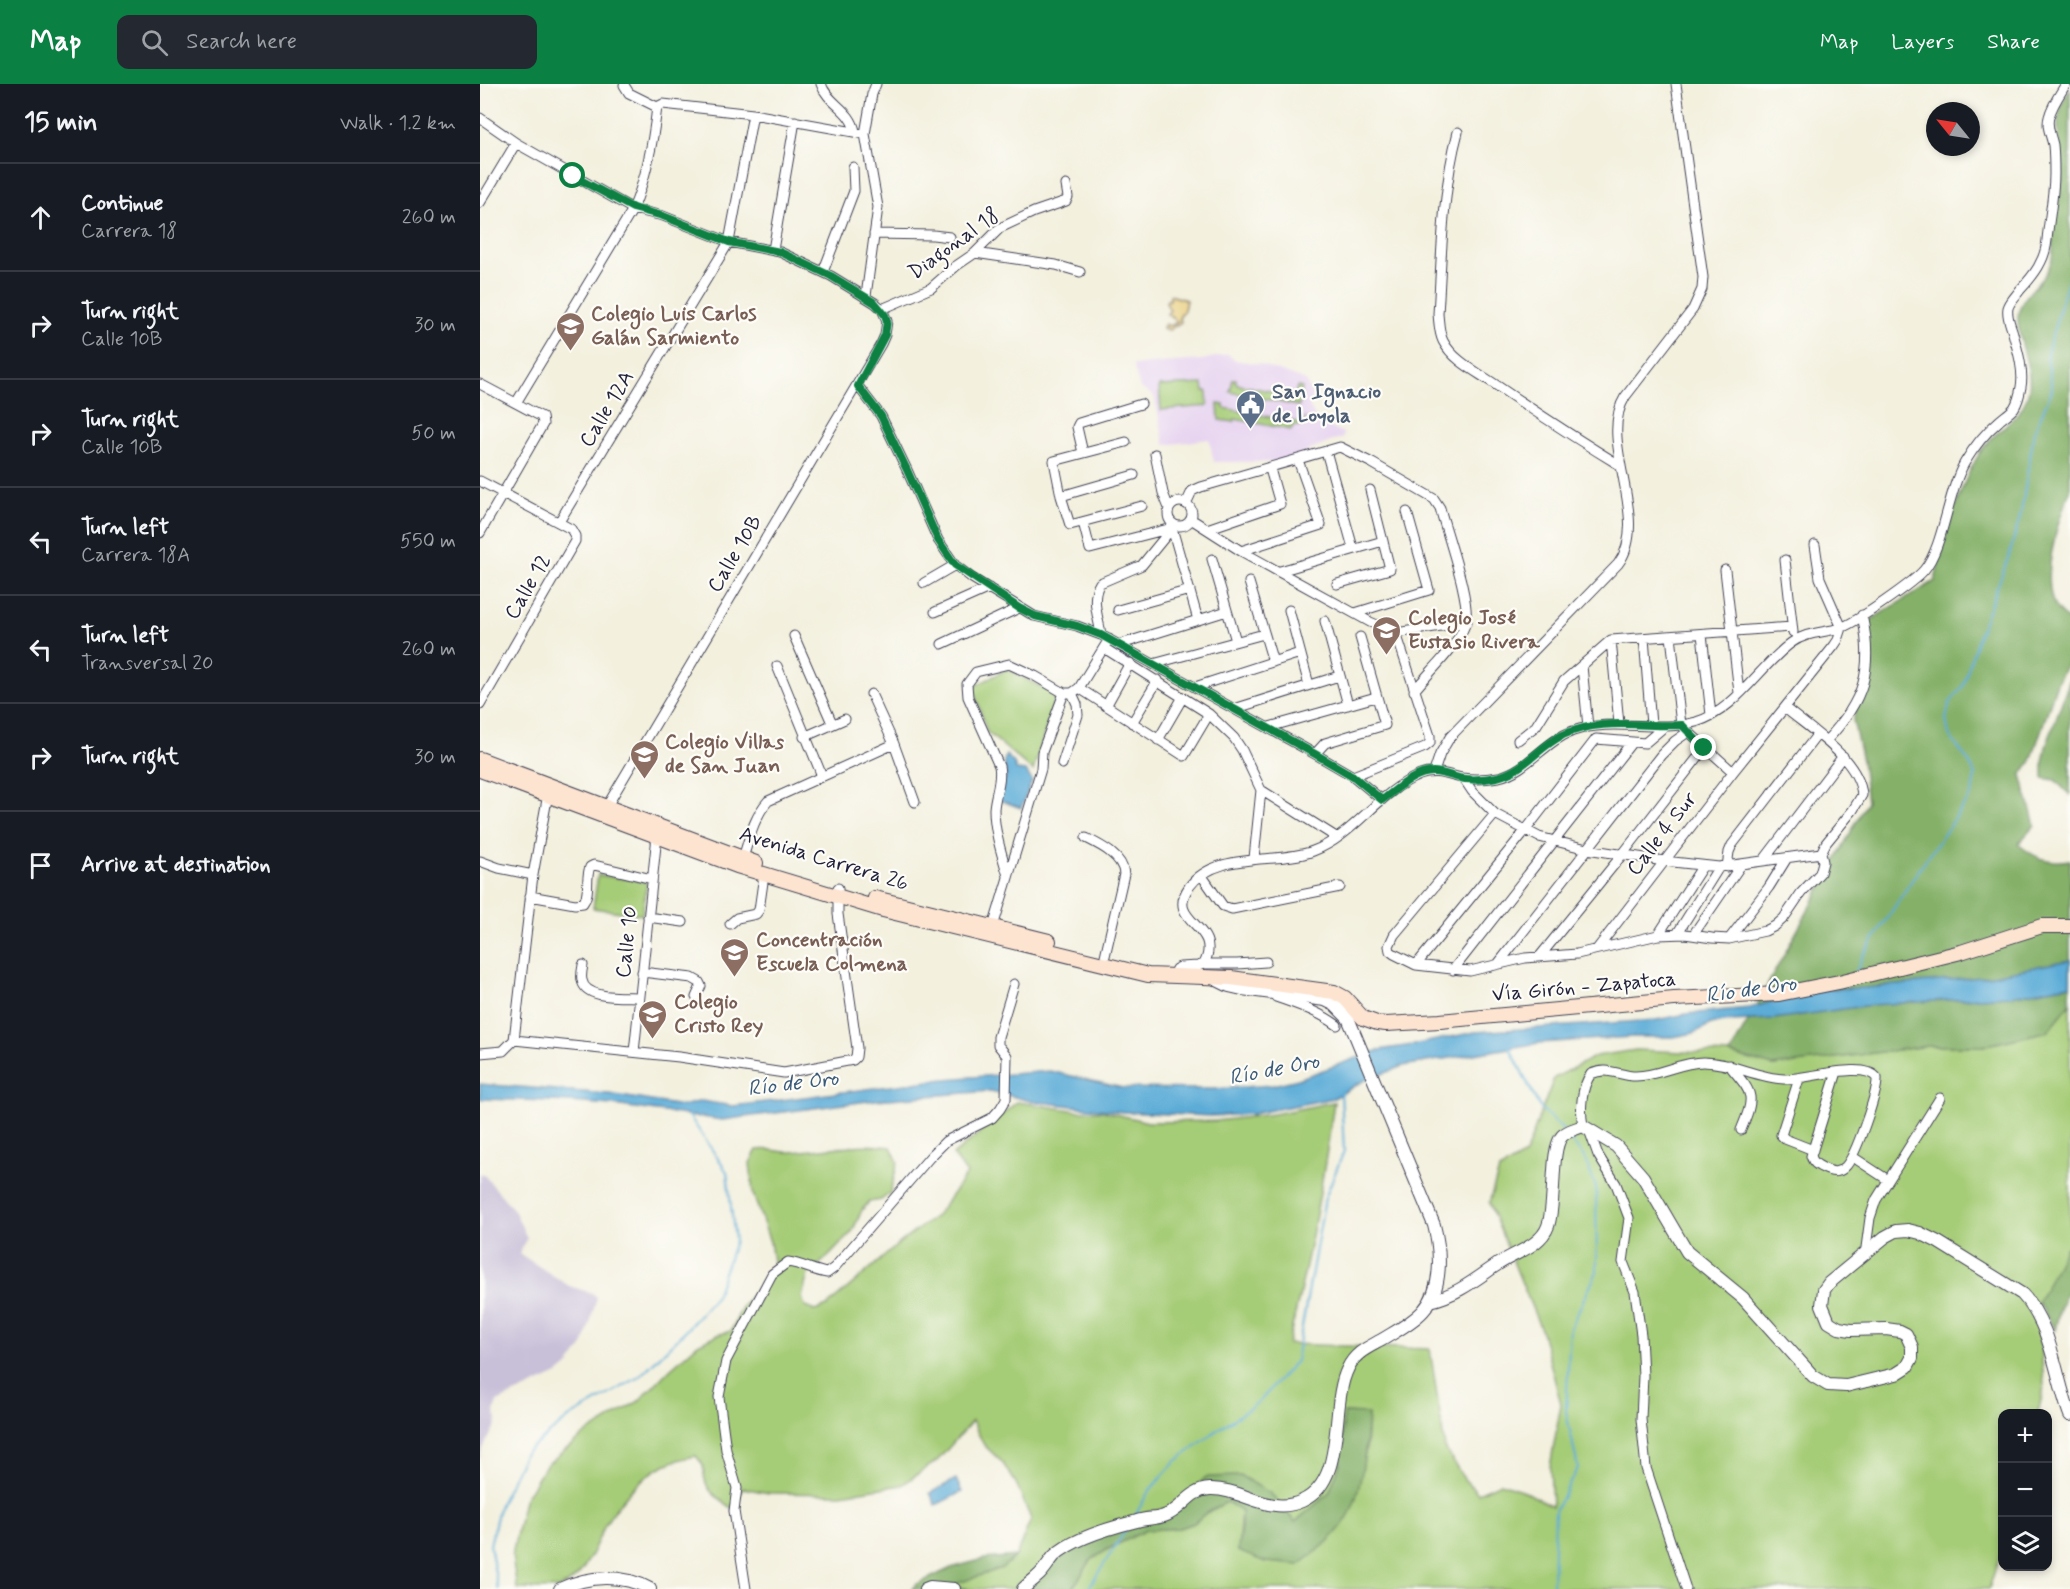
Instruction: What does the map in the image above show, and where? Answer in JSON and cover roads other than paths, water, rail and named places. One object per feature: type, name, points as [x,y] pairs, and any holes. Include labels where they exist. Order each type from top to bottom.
[{"type":"main road","name":"Avenida Carrera 26","points":[[480,759],[604,810],[657,836],[764,875],[1148,975],[1213,978]]},
{"type":"main road","name":"Avenida Carrera 26","points":[[480,770],[548,794],[604,810],[838,893],[993,927],[1151,968],[1168,975]]},
{"type":"main road","name":"Vía Girón - Zapatoca","points":[[1213,978],[1268,982],[1334,992],[1345,998],[1369,1022],[1386,1024],[1440,1022],[1674,999],[1779,994],[1839,982],[1981,947],[2042,926],[2070,926]]},
{"type":"street","points":[[821,84],[860,133],[877,198],[866,296]]},
{"type":"street","points":[[860,133],[876,84]]},
{"type":"street","points":[[1434,772],[1440,754],[1450,737],[1621,560],[1627,545],[1629,522],[1617,420],[1620,406],[1693,309],[1702,289],[1703,277],[1690,174],[1676,84]]},
{"type":"street","points":[[1498,964],[1661,755],[1685,729],[1711,716],[1795,640],[1814,633],[1842,628],[1912,581],[1926,567],[1938,541],[1956,480],[1965,462],[1983,438],[2014,408],[2020,393],[2022,381],[2007,312],[2010,303],[2039,268],[2045,253],[2047,221],[2054,180],[2053,144],[2048,128],[2048,118],[2066,84]]},
{"type":"street","points":[[624,85],[629,93],[657,107]]},
{"type":"street","points":[[657,107],[663,104],[753,114],[860,133]]},
{"type":"street","points":[[516,403],[633,208],[643,186],[649,162],[657,107]]},
{"type":"street","points":[[480,108],[484,120],[516,143],[633,208],[663,216],[729,242],[772,250],[823,272],[866,296],[882,309]]},
{"type":"street","name":"Calle 12A","points":[[559,522],[729,242],[753,114]]},
{"type":"street","points":[[772,250],[795,121]]},
{"type":"street","points":[[1458,132],[1444,202],[1438,314],[1443,342],[1477,372],[1621,466]]},
{"type":"street","points":[[480,203],[516,143]]},
{"type":"street","points":[[823,272],[854,191],[853,167]]},
{"type":"street","name":"Diagonal 18","points":[[882,309],[931,288],[975,253],[1000,228],[1034,212],[1066,201],[1068,197],[1066,186]]},
{"type":"street","points":[[874,234],[950,237]]},
{"type":"street","points":[[975,253],[1056,265],[1080,272]]},
{"type":"street","name":"Calle 10B","points":[[604,810],[858,386],[885,335],[887,321],[882,309]]},
{"type":"street","points":[[480,384],[542,417],[543,424],[480,533]]},
{"type":"street","points":[[858,386],[881,416],[938,540],[955,565],[1019,608],[1046,620],[1077,626],[1154,664],[1269,727],[1353,776],[1382,800]]},
{"type":"street","points":[[1083,453],[1077,427],[1079,423],[1141,404]]},
{"type":"street","points":[[1126,442],[1054,462],[1061,496],[1069,524],[1142,506]]},
{"type":"street","points":[[1186,504],[1192,491],[1201,487],[1343,448],[1434,499],[1440,508],[1467,602],[1467,622],[1457,639],[1414,691]]},
{"type":"street","points":[[1326,451],[1353,548]]},
{"type":"street","points":[[1155,454],[1163,493],[1169,508],[1168,519],[1173,527],[1198,620]]},
{"type":"street","points":[[1241,551],[1320,525],[1298,460]]},
{"type":"street","points":[[1207,529],[1280,504],[1270,468]]},
{"type":"street","points":[[1061,496],[1134,475]]},
{"type":"street","points":[[480,481],[559,522]]},
{"type":"street","points":[[1337,584],[1390,569],[1370,489]]},
{"type":"street","points":[[1083,522],[1090,549],[1184,526],[1191,519],[1192,512],[1186,504],[1175,503],[1169,508]]},
{"type":"street","points":[[1355,613],[1429,590],[1407,512]]},
{"type":"street","points":[[1191,519],[1241,551],[1396,633],[1467,622]]},
{"type":"street","name":"Calle 12","points":[[480,705],[575,541],[571,529],[559,522]]},
{"type":"street","points":[[1173,527],[1143,565],[1100,583],[1095,599],[1108,642],[1130,663],[1209,714],[1227,730],[1242,750],[1261,790],[1254,858]]},
{"type":"street","points":[[1280,571],[1383,541]]},
{"type":"street","points":[[1815,545],[1820,578],[1842,628]]},
{"type":"street","points":[[1212,559],[1236,641]]},
{"type":"street","points":[[1785,560],[1795,640]]},
{"type":"street","points":[[924,583],[955,565]]},
{"type":"street","points":[[1725,570],[1739,693]]},
{"type":"street","points":[[1249,582],[1273,662]]},
{"type":"street","points":[[935,612],[989,588]]},
{"type":"street","points":[[1118,610],[1190,590]]},
{"type":"street","points":[[942,644],[1019,608]]},
{"type":"street","points":[[1289,610],[1309,685]]},
{"type":"street","points":[[993,927],[1041,769],[1042,752],[1072,692],[1108,642],[1227,611]]},
{"type":"street","points":[[1677,934],[1723,867],[1732,845],[1822,738],[1842,724],[1852,709],[1867,672],[1868,655],[1862,615]]},
{"type":"street","points":[[1324,621],[1348,705]]},
{"type":"street","points":[[1518,740],[1536,726],[1564,681],[1611,640],[1624,637],[1644,638],[1792,627]]},
{"type":"street","name":"Calle 4 Sur","points":[[1597,949],[1733,772],[1834,646],[1842,628]]},
{"type":"street","points":[[1353,776],[1430,743],[1430,736],[1396,633]]},
{"type":"street","points":[[1154,664],[1264,634]]},
{"type":"street","points":[[1702,634],[1711,716]]},
{"type":"street","points":[[794,636],[832,723]]},
{"type":"street","points":[[1671,636],[1685,729],[1733,772]]},
{"type":"street","points":[[1315,754],[1325,743],[1385,726],[1360,637]]},
{"type":"street","points":[[1644,638],[1651,725]]},
{"type":"street","points":[[1611,640],[1619,724]]},
{"type":"street","points":[[1195,687],[1300,653]]},
{"type":"street","points":[[1106,706],[1130,663]]},
{"type":"street","points":[[1008,876],[994,808],[1001,773],[968,697],[967,684],[976,672],[1010,664],[1106,706],[1184,756],[1209,714]]},
{"type":"street","points":[[777,666],[822,776]]},
{"type":"street","points":[[1582,666],[1588,727]]},
{"type":"street","points":[[1234,709],[1339,676]]},
{"type":"street","points":[[1132,723],[1158,680]]},
{"type":"street","points":[[1062,764],[1077,715],[1077,704],[1072,692]]},
{"type":"street","points":[[872,694],[894,744],[915,802]]},
{"type":"street","points":[[1158,740],[1183,697]]},
{"type":"street","points":[[1269,727],[1376,697]]},
{"type":"street","points":[[1495,814],[1391,940],[1390,951],[1416,965],[1470,971],[1540,956],[1559,956],[1597,949],[1658,935],[1677,934],[1729,939],[1766,931],[1784,918],[1801,893],[1820,873],[1823,861],[1821,853],[1862,795],[1858,777],[1843,756],[1785,708]]},
{"type":"street","points":[[804,736],[845,718]]},
{"type":"street","points":[[1204,964],[1209,951],[1209,942],[1186,915],[1183,903],[1190,886],[1202,876],[1230,864],[1254,858],[1306,853],[1323,846],[1413,778],[1434,772],[1464,779],[1506,775],[1561,736],[1588,727],[1619,724],[1685,729]]},
{"type":"street","points":[[1645,743],[1665,726]]},
{"type":"street","points":[[1416,965],[1596,739],[1645,743],[1661,755]]},
{"type":"street","points":[[1453,970],[1632,742]]},
{"type":"street","points":[[743,858],[758,815],[768,801],[894,744]]},
{"type":"street","points":[[1540,956],[1622,855],[1704,748]]},
{"type":"street","points":[[1763,861],[1843,756]]},
{"type":"street","points":[[1464,779],[1477,798],[1495,814],[1525,831],[1587,849],[1702,867],[1742,865],[1821,853]]},
{"type":"street","points":[[1261,790],[1336,837]]},
{"type":"street","points":[[480,1053],[490,1054],[503,1051],[514,1040],[532,875],[548,794]]},
{"type":"street","name":"Calle 10","points":[[634,1052],[657,836]]},
{"type":"street","points":[[1086,838],[1100,845],[1122,862],[1124,868],[1106,956]]},
{"type":"street","points":[[1729,939],[1769,887],[1787,858]]},
{"type":"street","points":[[480,861],[532,875]]},
{"type":"street","points":[[530,896],[575,904],[583,903],[587,897],[588,871],[594,865],[652,879]]},
{"type":"street","points":[[1693,935],[1742,865]]},
{"type":"street","points":[[1658,935],[1702,867]]},
{"type":"street","points":[[730,924],[737,918],[756,914],[759,910],[764,875]]},
{"type":"street","points":[[1202,876],[1227,909],[1256,906],[1340,888]]},
{"type":"street","points":[[514,1040],[726,1063],[784,1073],[853,1060],[856,1058],[838,914],[838,893]]},
{"type":"street","points":[[648,917],[683,922]]},
{"type":"street","points":[[1168,975],[1180,967],[1266,962]]},
{"type":"street","points":[[583,965],[582,979],[589,992],[639,997]]},
{"type":"street","points":[[642,972],[692,978],[699,981],[701,986],[696,997]]},
{"type":"street","points":[[1023,1589],[1055,1556],[1073,1544],[1138,1520],[1166,1516],[1195,1492],[1208,1489],[1222,1490],[1272,1505],[1290,1505],[1304,1500],[1317,1490],[1326,1475],[1332,1457],[1345,1374],[1352,1360],[1360,1351],[1415,1319],[1430,1301],[1439,1263],[1438,1240],[1434,1225],[1378,1094],[1354,1031],[1343,1011],[1324,1000],[1229,986],[1213,978]]},
{"type":"street","points":[[746,1589],[734,1511],[737,1488],[726,1450],[719,1397],[726,1361],[772,1274],[788,1262],[827,1273],[834,1268],[930,1157],[952,1137],[992,1118],[1006,1099],[1007,1056],[998,1045],[998,1037],[1014,984]]},
{"type":"street","points":[[1258,991],[1303,1006],[1337,1024]]},
{"type":"street","points":[[1686,1589],[1646,1468],[1641,1419],[1643,1376],[1641,1335],[1635,1292],[1623,1262],[1629,1218],[1616,1184],[1598,1155],[1581,1114],[1585,1085],[1591,1074],[1597,1071],[1607,1069],[1634,1076],[1646,1075],[1678,1065],[1699,1062],[1729,1065],[1781,1079],[1799,1079],[1837,1072],[1868,1071],[1877,1078],[1872,1104],[1853,1157],[1838,1172],[1830,1172],[1812,1161],[1813,1150],[1837,1072]]},
{"type":"street","points":[[1729,1065],[1750,1092],[1752,1101],[1741,1130]]},
{"type":"street","points":[[1799,1079],[1781,1135],[1785,1139],[1813,1150]]},
{"type":"street","points":[[1864,1254],[1872,1209],[1940,1098]]},
{"type":"street","points":[[1430,1301],[1444,1298],[1463,1288],[1533,1243],[1544,1233],[1554,1199],[1555,1157],[1564,1134],[1586,1128],[1616,1146],[1644,1177],[1688,1252],[1743,1298],[1813,1376],[1828,1385],[1846,1386],[1896,1374],[1907,1367],[1912,1358],[1912,1347],[1906,1334],[1886,1329],[1839,1328],[1829,1322],[1822,1305],[1822,1297],[1828,1283],[1885,1236],[1896,1231],[1908,1230],[1938,1242],[2022,1294],[2031,1304],[2045,1330],[2070,1415]]},
{"type":"street","points":[[1853,1157],[1888,1180]]},
{"type":"street","points":[[560,1589],[579,1581],[608,1578],[638,1583],[650,1589]]},
{"type":"street","points":[[925,1589],[930,1587],[954,1589]]},
{"type":"water","points":[[1006,755],[1014,763],[1016,770],[1026,771],[1032,781],[1021,808],[999,800],[999,789],[1006,776],[1004,761]]},
{"type":"water","points":[[2070,960],[2070,985],[2010,996],[1872,1005],[1774,1019],[1731,1021],[1711,1024],[1694,1033],[1673,1037],[1632,1037],[1539,1043],[1403,1066],[1363,1081],[1334,1098],[1252,1114],[1211,1116],[1123,1112],[1030,1101],[991,1091],[876,1100],[722,1120],[613,1105],[480,1099],[480,1084],[609,1094],[682,1106],[702,1101],[733,1106],[945,1079],[1050,1071],[1123,1088],[1213,1089],[1273,1085],[1298,1079],[1379,1050],[1475,1032],[1656,1020],[1686,1014],[1749,1008],[1821,989],[1864,988],[1982,977]]},
{"type":"water","points":[[956,1479],[962,1492],[936,1505],[930,1493]]},
{"type":"waterway","points":[[1856,972],[1862,957],[1916,874],[1972,794],[1975,775],[1969,762],[1949,735],[1946,720],[1949,704],[1963,686],[1978,637],[2009,556],[2021,513],[2034,432],[2052,390],[2047,354],[2070,273]]},
{"type":"waterway","points":[[1510,1048],[1539,1106],[1563,1130]]},
{"type":"waterway","points":[[1135,1516],[1149,1491],[1176,1461],[1259,1402],[1296,1361],[1325,1198],[1344,1151],[1341,1092]]},
{"type":"waterway","points":[[498,1589],[490,1545],[500,1504],[525,1453],[570,1417],[639,1377],[690,1326],[716,1296],[735,1241],[727,1172],[688,1114]]},
{"type":"waterway","points":[[1555,1589],[1553,1586],[1555,1511],[1578,1468],[1566,1412],[1570,1328],[1597,1272],[1596,1187],[1584,1157],[1568,1137]]},
{"type":"waterway","points":[[1088,1589],[1127,1528]]},
{"type":"place","name":"Colegio Luis Carlos Galán Sarmiento","points":[[570,352]]},
{"type":"place","name":"San Ignacio de Loyola","points":[[1251,430]]},
{"type":"place","name":"Colegio José Eustasio Rivera","points":[[1387,656]]},
{"type":"place","name":"Colegio Villas de San Juan","points":[[644,780]]},
{"type":"place","name":"Concentración Escuela Colmena","points":[[735,978]]},
{"type":"place","name":"Colegio Cristo Rey","points":[[653,1040]]},
{"type":"water label","name":"Río de Oro","points":[[1751,990]]},
{"type":"water label","name":"Río de Oro","points":[[1274,1070]]},
{"type":"water label","name":"Río de Oro","points":[[793,1084]]}]
